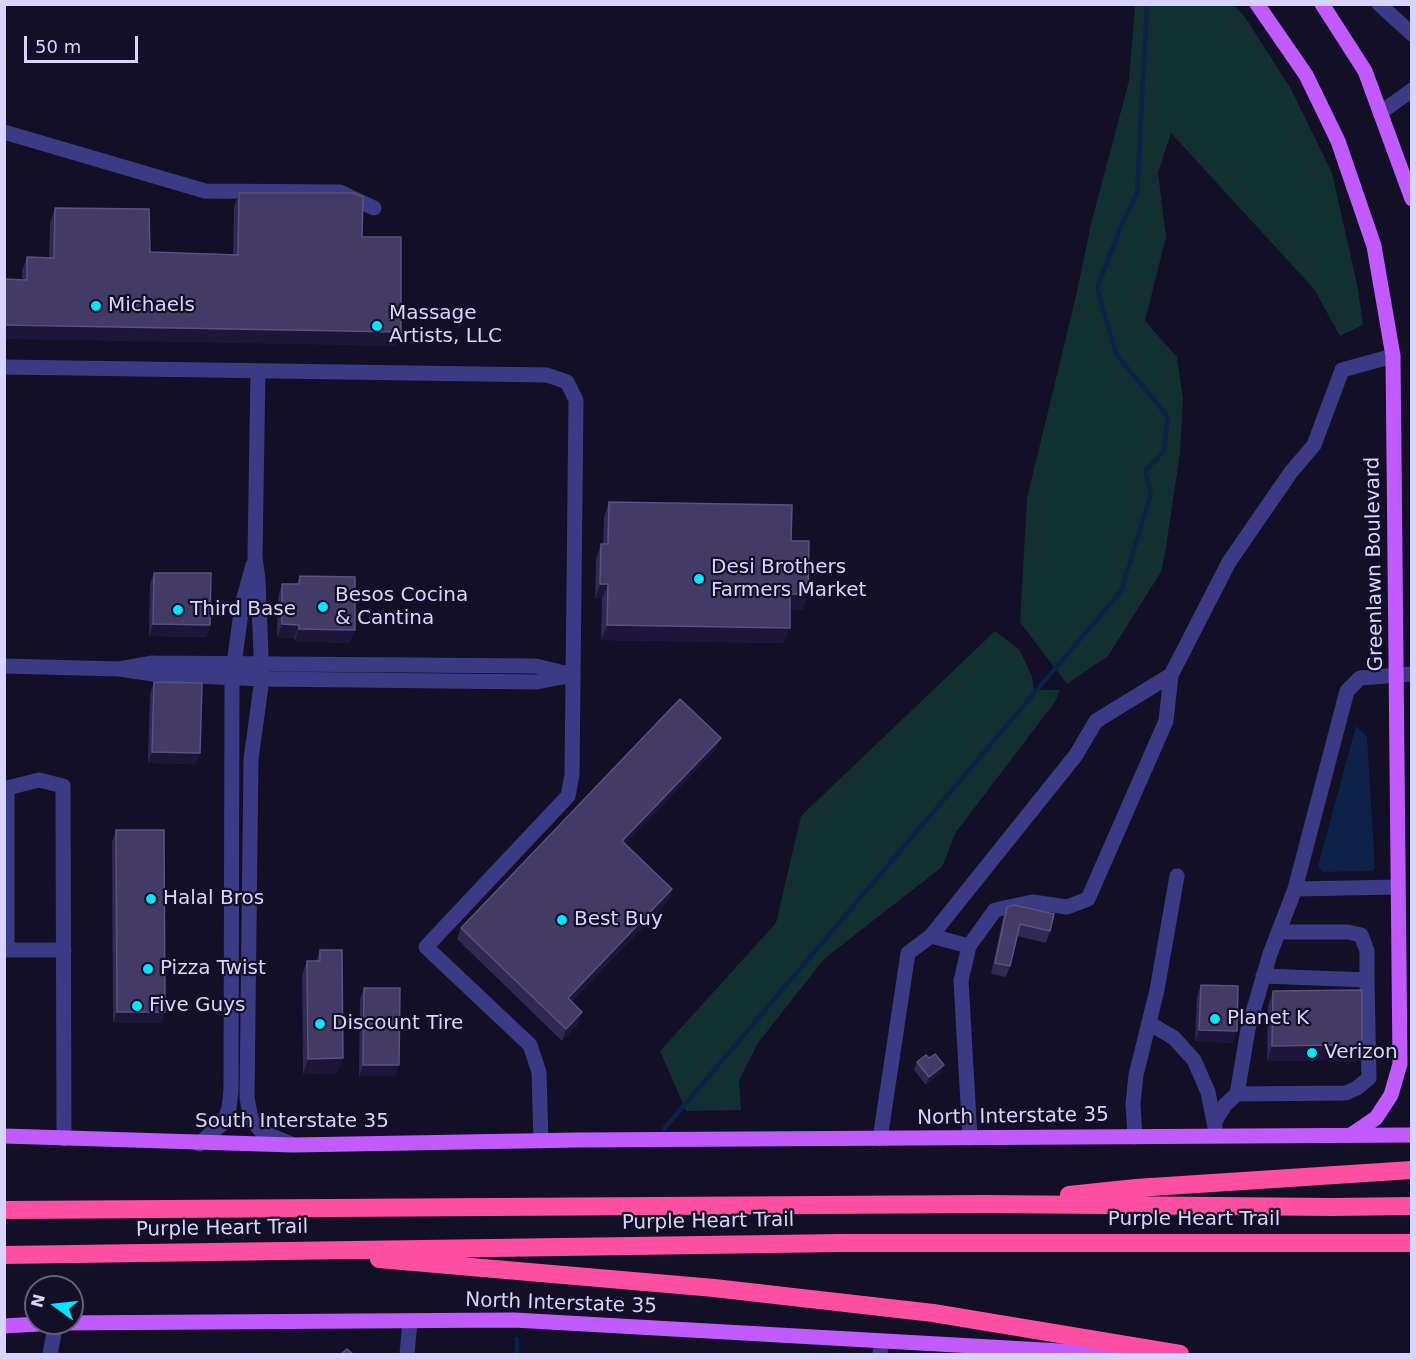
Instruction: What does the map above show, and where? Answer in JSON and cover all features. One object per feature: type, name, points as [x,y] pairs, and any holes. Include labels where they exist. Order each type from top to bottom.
[{"type":"highway","points":[[984,1204],[1136,1188],[1412,1170]]},
{"type":"highway","name":"Purple Heart Trail","points":[[4,1210],[984,1204],[1412,1206]]},
{"type":"highway","name":"Purple Heart Trail","points":[[4,1255],[841,1243],[1412,1242]]},
{"type":"highway","points":[[279,1251],[714,1288],[933,1314],[1180,1354]]},
{"type":"main road","name":"Greenlawn Boulevard","points":[[1257,4],[1306,75],[1338,141],[1374,246],[1393,356],[1404,674],[1398,887],[1400,1064],[1391,1095],[1376,1118],[1352,1135]]},
{"type":"main road","points":[[1322,4],[1365,71],[1412,199]]},
{"type":"main road","name":"North Interstate 35","points":[[579,1140],[1135,1137],[1215,1129],[1352,1135],[1412,1135]]},
{"type":"main road","name":"South Interstate 35","points":[[4,1136],[198,1144],[293,1145],[579,1140]]},
{"type":"main road","name":"North Interstate 35","points":[[84,1323],[514,1320],[880,1348],[1114,1354]]},
{"type":"main road","name":"North Interstate 35","points":[[4,1326],[24,1325]]},
{"type":"street","points":[[1379,4],[1412,34]]},
{"type":"street","points":[[1380,113],[1412,90]]},
{"type":"street","points":[[4,132],[205,190],[340,192],[374,208]]},
{"type":"street","points":[[970,1138],[961,981],[969,946],[995,910],[1032,902],[1067,908],[1088,898],[1166,721],[1170,675],[1229,562],[1291,472],[1314,445],[1342,370],[1393,356]]},
{"type":"street","points":[[4,368],[547,375],[567,382],[576,400],[572,775],[568,796],[426,947],[530,1045],[539,1072],[541,1141]]},
{"type":"street","points":[[258,371],[255,557],[262,679],[251,759],[247,1098],[251,1119],[262,1132],[293,1145]]},
{"type":"street","points":[[198,1144],[224,1122],[231,1091],[232,678],[242,605],[255,557]]},
{"type":"street","points":[[118,669],[153,663],[536,666],[573,675]]},
{"type":"street","points":[[4,666],[118,669],[153,674],[262,679],[537,682],[573,675]]},
{"type":"street","points":[[1215,1129],[1225,1105],[1237,1094],[1248,1029],[1263,976],[1294,888],[1347,691],[1360,678],[1404,674]]},
{"type":"street","points":[[879,1139],[908,953],[932,936],[1076,755],[1096,721],[1170,675]]},
{"type":"street","points":[[64,950],[6,950],[7,788],[39,780],[63,786],[64,950],[64,1139]]},
{"type":"street","points":[[1135,1137],[1133,1104],[1136,1075],[1149,1023],[1177,876]]},
{"type":"street","points":[[1294,888],[1398,887]]},
{"type":"street","points":[[1237,1094],[1346,1093],[1357,1088],[1369,1078],[1367,951],[1361,935],[1348,932],[1278,932]]},
{"type":"street","points":[[932,936],[969,946]]},
{"type":"street","points":[[1263,976],[1367,980]]},
{"type":"street","points":[[1149,1023],[1174,1038],[1194,1060],[1208,1092],[1215,1129]]},
{"type":"street","points":[[407,1354],[410,1321]]},
{"type":"street","points":[[50,1354],[54,1335]]},
{"type":"green space","points":[[1135,5],[1234,5],[1245,17],[1291,89],[1332,173],[1358,289],[1363,325],[1340,336],[1314,289],[1171,133],[1158,173],[1166,237],[1145,321],[1177,357],[1183,399],[1180,453],[1165,553],[1161,572],[1108,656],[1067,684],[1020,622],[1027,498],[1092,220],[1129,81]]},
{"type":"green space","points":[[995,631],[1019,649],[1032,676],[1034,690],[1060,690],[1055,702],[956,832],[942,867],[824,959],[758,1043],[739,1080],[741,1110],[686,1111],[660,1051],[776,923],[801,816]]},
{"type":"water","points":[[1356,726],[1367,737],[1375,868],[1372,871],[1322,872],[1318,866]]},
{"type":"building","points":[[239,193],[353,193],[363,197],[362,237],[401,237],[401,332],[4,325],[4,279],[27,280],[27,257],[54,258],[55,208],[149,209],[150,252],[238,255]]},
{"type":"building","name":"Desi Brothers Farmers Market","points":[[609,502],[792,505],[791,541],[809,541],[808,594],[790,594],[790,628],[607,625],[608,584],[600,584],[601,544],[608,544]]},
{"type":"building","name":"Third Base","points":[[154,573],[211,573],[210,625],[153,624]]},
{"type":"building","name":"Besos Cocina & Cantina","points":[[300,576],[355,577],[355,630],[299,629],[299,625],[282,624],[282,584],[299,584]]},
{"type":"building","points":[[154,682],[202,683],[200,753],[152,752]]},
{"type":"building","name":"Best Buy","points":[[680,699],[721,738],[622,841],[672,889],[568,998],[582,1012],[566,1029],[461,928]]},
{"type":"building","points":[[116,830],[164,830],[165,1012],[117,1012]]},
{"type":"building","points":[[1014,905],[1054,914],[1050,931],[1020,924],[1010,966],[995,963],[1007,907]]},
{"type":"building","name":"Discount Tire","points":[[320,950],[342,950],[343,1058],[308,1059],[307,961],[320,961]]},
{"type":"building","name":"Planet K","points":[[1201,985],[1238,986],[1237,1031],[1199,1030]]},
{"type":"building","points":[[364,988],[400,988],[399,1065],[363,1065]]},
{"type":"building","points":[[1362,990],[1362,1046],[1272,1046],[1273,991]]},
{"type":"building","points":[[935,1054],[944,1065],[929,1077],[917,1062],[926,1055],[929,1058]]},
{"type":"building","points":[[347,1349],[353,1354],[341,1354]]},
{"type":"waterway","points":[[664,1129],[1121,591],[1151,494],[1145,471],[1164,451],[1168,417],[1116,354],[1097,288],[1137,193],[1147,4]]},
{"type":"waterway","points":[[517,1339],[517,1354]]},
{"type":"place","name":"Michaels","points":[[96,306]]},
{"type":"place","name":"Massage Artists, LLC","points":[[377,326]]},
{"type":"place","name":"Desi Brothers Farmers Market","points":[[699,579]]},
{"type":"place","name":"Besos Cocina & Cantina","points":[[323,607]]},
{"type":"place","name":"Third Base","points":[[178,610]]},
{"type":"place","name":"Halal Bros","points":[[151,899]]},
{"type":"place","name":"Best Buy","points":[[562,920]]},
{"type":"place","name":"Pizza Twist","points":[[148,969]]},
{"type":"place","name":"Five Guys","points":[[137,1006]]},
{"type":"place","name":"Planet K","points":[[1215,1019]]},
{"type":"place","name":"Discount Tire","points":[[320,1024]]},
{"type":"place","name":"Verizon","points":[[1312,1053]]}]
